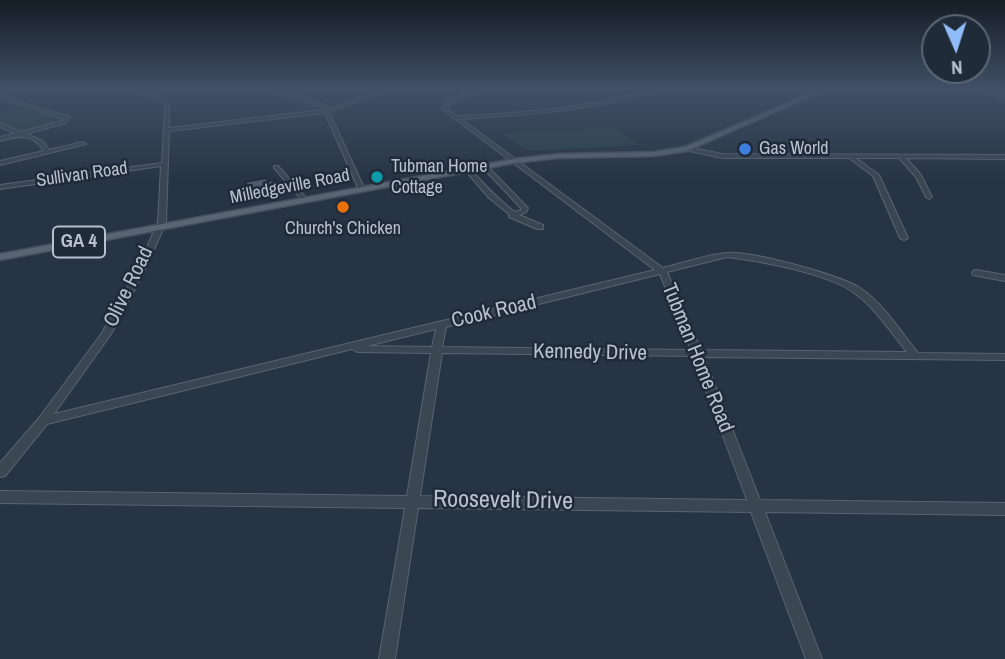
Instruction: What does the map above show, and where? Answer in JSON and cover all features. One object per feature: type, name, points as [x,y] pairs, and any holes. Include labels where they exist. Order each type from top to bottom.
[{"type":"main road","name":"GA 4","points":[[687,149],[752,121]]},
{"type":"main road","name":"Milledgeville Road","points":[[0,257],[514,161],[687,149]]},
{"type":"street","points":[[0,139],[65,121]]},
{"type":"street","name":"Olive Road","points":[[0,472],[43,421],[106,334],[142,268],[162,222],[166,121]]},
{"type":"street","points":[[166,130],[244,121]]},
{"type":"street","points":[[330,121],[362,190]]},
{"type":"street","name":"Tubman Home Road","points":[[459,121],[663,272],[698,355],[814,659]]},
{"type":"street","points":[[0,125],[41,142],[47,152]]},
{"type":"street","points":[[0,163],[83,144]]},
{"type":"street","name":"Milledgeville Road","points":[[687,149],[722,156],[1005,157]]},
{"type":"street","points":[[850,157],[876,176],[904,237]]},
{"type":"street","points":[[901,157],[919,176],[929,197]]},
{"type":"street","name":"Sullivan Road","points":[[0,187],[164,164]]},
{"type":"street","points":[[276,167],[305,200]]},
{"type":"street","points":[[485,167],[525,208],[524,211],[512,215]]},
{"type":"street","points":[[468,170],[490,196],[512,215],[540,227]]},
{"type":"street","name":"Cook Road","points":[[43,421],[727,255],[741,255],[839,282],[857,290],[915,356]]},
{"type":"street","points":[[975,273],[1005,278]]},
{"type":"street","points":[[387,659],[441,325]]},
{"type":"street","name":"Kennedy Drive","points":[[342,348],[698,355],[1005,357]]},
{"type":"street","name":"Roosevelt Drive","points":[[0,496],[1005,509]]},
{"type":"green space","points":[[0,121],[58,121],[23,132]]},
{"type":"green space","points":[[616,129],[639,145],[532,151],[522,148],[504,134],[542,130]]},
{"type":"building","points":[[266,178],[268,181],[276,180],[280,186],[251,192],[245,182]]},
{"type":"place","name":"Gas World","points":[[745,149]]},
{"type":"place","name":"Tubman Home Cottage","points":[[377,177]]},
{"type":"place","name":"Church's Chicken","points":[[343,207]]}]
